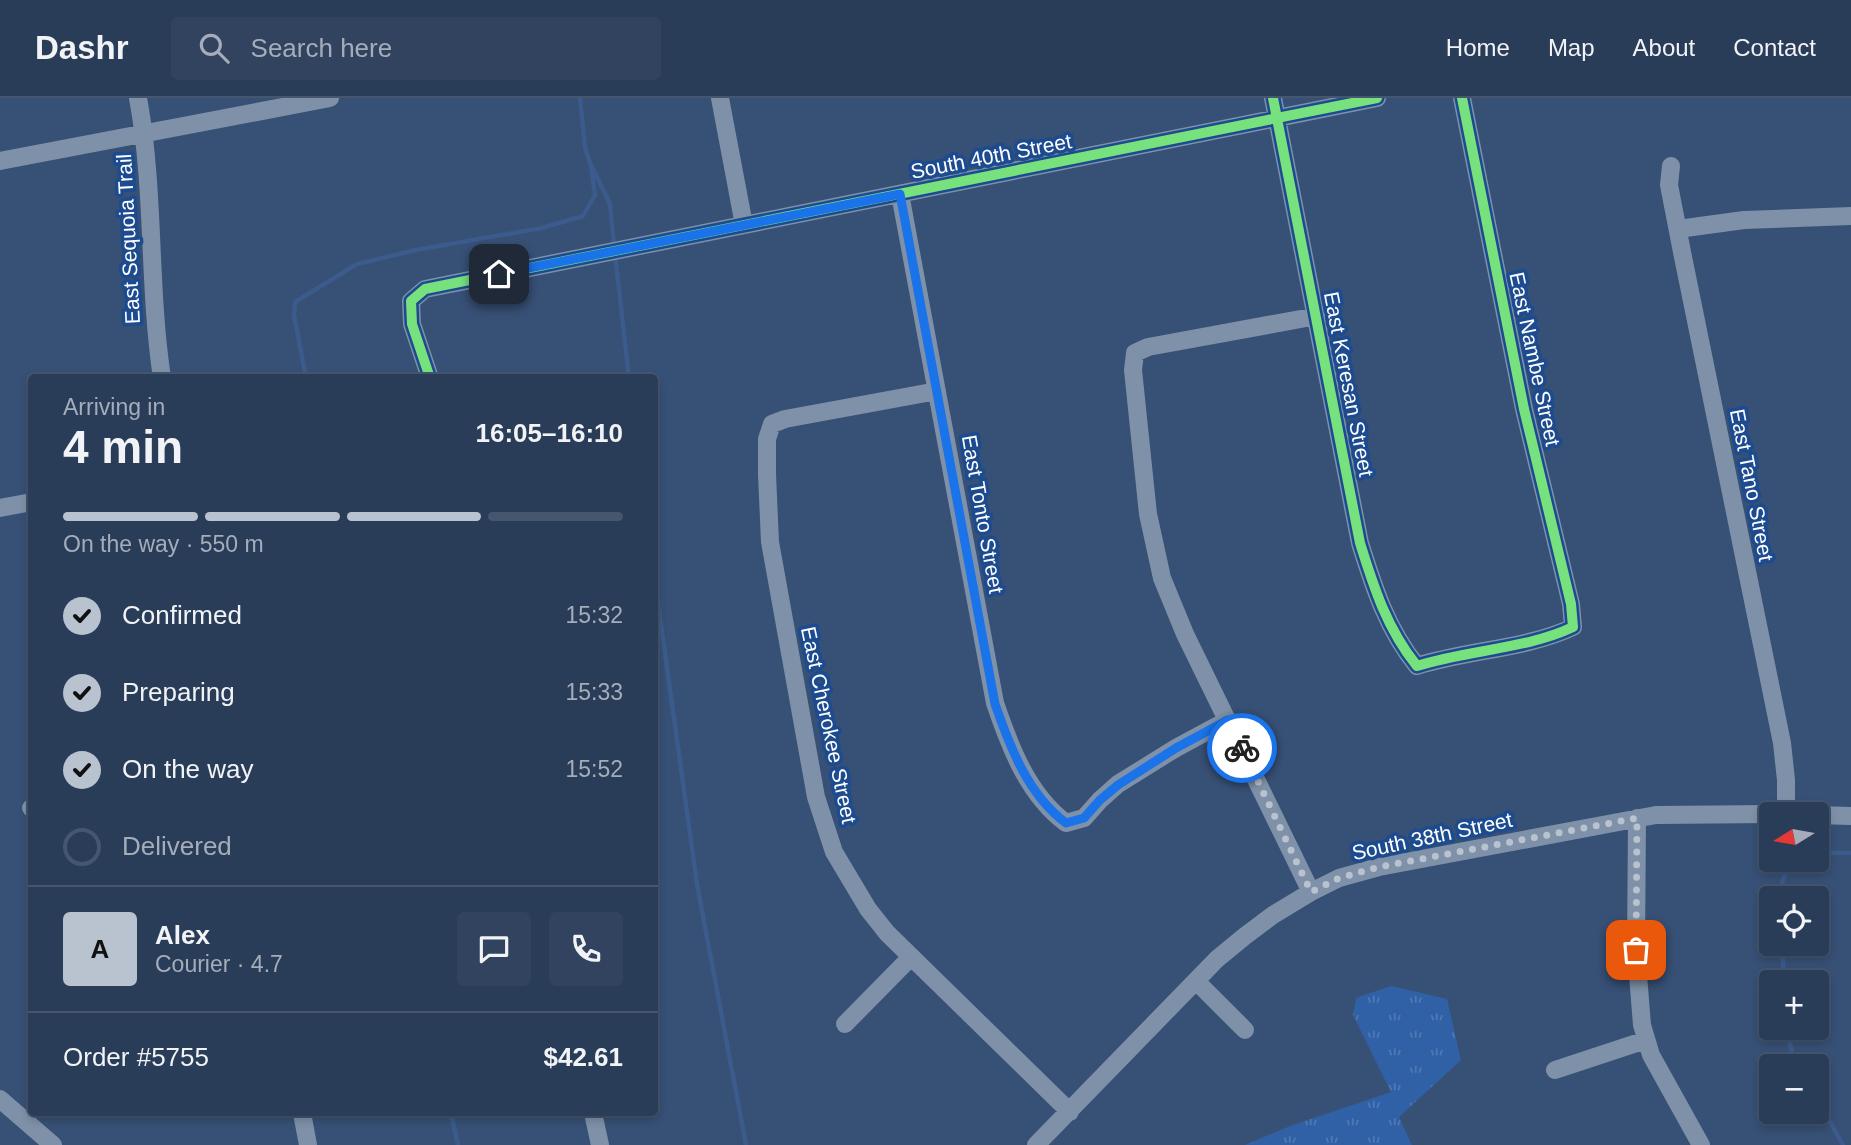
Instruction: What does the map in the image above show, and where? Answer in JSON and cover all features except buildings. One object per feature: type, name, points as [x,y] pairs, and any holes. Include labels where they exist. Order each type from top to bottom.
[{"type":"street","name":"East Sequoia Trail","points":[[138,98],[145,134],[152,287],[162,374]]},
{"type":"street","points":[[0,161],[330,98]]},
{"type":"street","points":[[720,98],[744,225]]},
{"type":"street","name":"East Keresan Street","points":[[1273,98],[1360,544],[1377,600],[1401,646],[1417,666]]},
{"type":"street","name":"South 40th Street","points":[[429,374],[412,324],[411,301],[425,289],[1377,98]]},
{"type":"street","name":"East Nambe Street","points":[[1417,666],[1442,658],[1555,636],[1573,627],[1571,604],[1524,409],[1462,98]]},
{"type":"street","name":"East Tano Street","points":[[1671,166],[1670,185],[1678,229],[1782,743],[1786,802]]},
{"type":"street","name":"East Tonto Street","points":[[900,194],[995,704],[1016,757],[1031,783],[1049,810],[1066,823],[1084,818],[1118,785],[1176,748],[1228,720]]},
{"type":"street","points":[[1678,229],[1744,220],[1851,216]]},
{"type":"street","points":[[1311,892],[1172,605],[1155,552],[1148,514],[1133,370],[1135,353],[1155,346],[1317,316]]},
{"type":"street","name":"East Cherokee Street","points":[[937,391],[785,419],[772,424],[767,439],[770,542],[816,797],[834,852],[874,917],[911,957],[1070,1112]]},
{"type":"street","points":[[0,508],[28,503]]},
{"type":"street","name":"South 38th Street","points":[[1036,1145],[1196,981],[1245,936],[1273,915],[1339,878],[1379,867],[1637,818],[1689,814],[1759,814]]},
{"type":"street","points":[[1829,815],[1851,816]]},
{"type":"street","points":[[1637,818],[1636,950],[1638,997],[1646,1040],[1657,1068],[1701,1145]]},
{"type":"street","points":[[845,1024],[911,957]]},
{"type":"street","points":[[1196,981],[1245,1030]]},
{"type":"street","points":[[1555,1070],[1646,1040]]},
{"type":"street","points":[[0,1100],[53,1145]]},
{"type":"street","points":[[303,1116],[308,1145]]},
{"type":"street","points":[[594,1116],[600,1145]]},
{"type":"green space","points":[[1391,986],[1447,999],[1461,1060],[1399,1117],[1412,1145],[1245,1145],[1290,1126],[1391,1092],[1353,1015],[1356,998]]},
{"type":"waterway","points":[[305,374],[294,315],[295,302],[357,264],[416,250],[542,228],[583,216],[595,195],[591,166],[585,148],[580,98]]},
{"type":"waterway","points":[[592,167],[610,204],[614,245]]},
{"type":"waterway","points":[[615,254],[629,374]]},
{"type":"waterway","points":[[658,603],[697,884],[746,1145]]},
{"type":"waterway","points":[[1829,853],[1851,853]]},
{"type":"waterway","points":[[1781,886],[1787,872]]},
{"type":"waterway","points":[[1783,956],[1783,970]]},
{"type":"waterway","points":[[1789,1040],[1793,1054]]},
{"type":"waterway","points":[[452,1116],[458,1145]]},
{"type":"waterway","points":[[1829,1120],[1843,1145]]},
{"type":"cycle path","points":[[1273,98],[1360,543],[1389,623],[1417,666],[1517,645],[1573,627],[1571,604],[1524,409],[1462,98]]},
{"type":"cycle path","points":[[429,374],[412,324],[411,301],[425,289],[1377,98]]},
{"type":"way so far","points":[[1242,748],[1311,892],[1339,878],[1379,867],[1637,818],[1636,950]]},
{"type":"route","points":[[499,274],[900,194],[995,704],[1016,757],[1031,783],[1049,810],[1066,823],[1084,818],[1118,785],[1176,748],[1228,720],[1242,748]]}]
